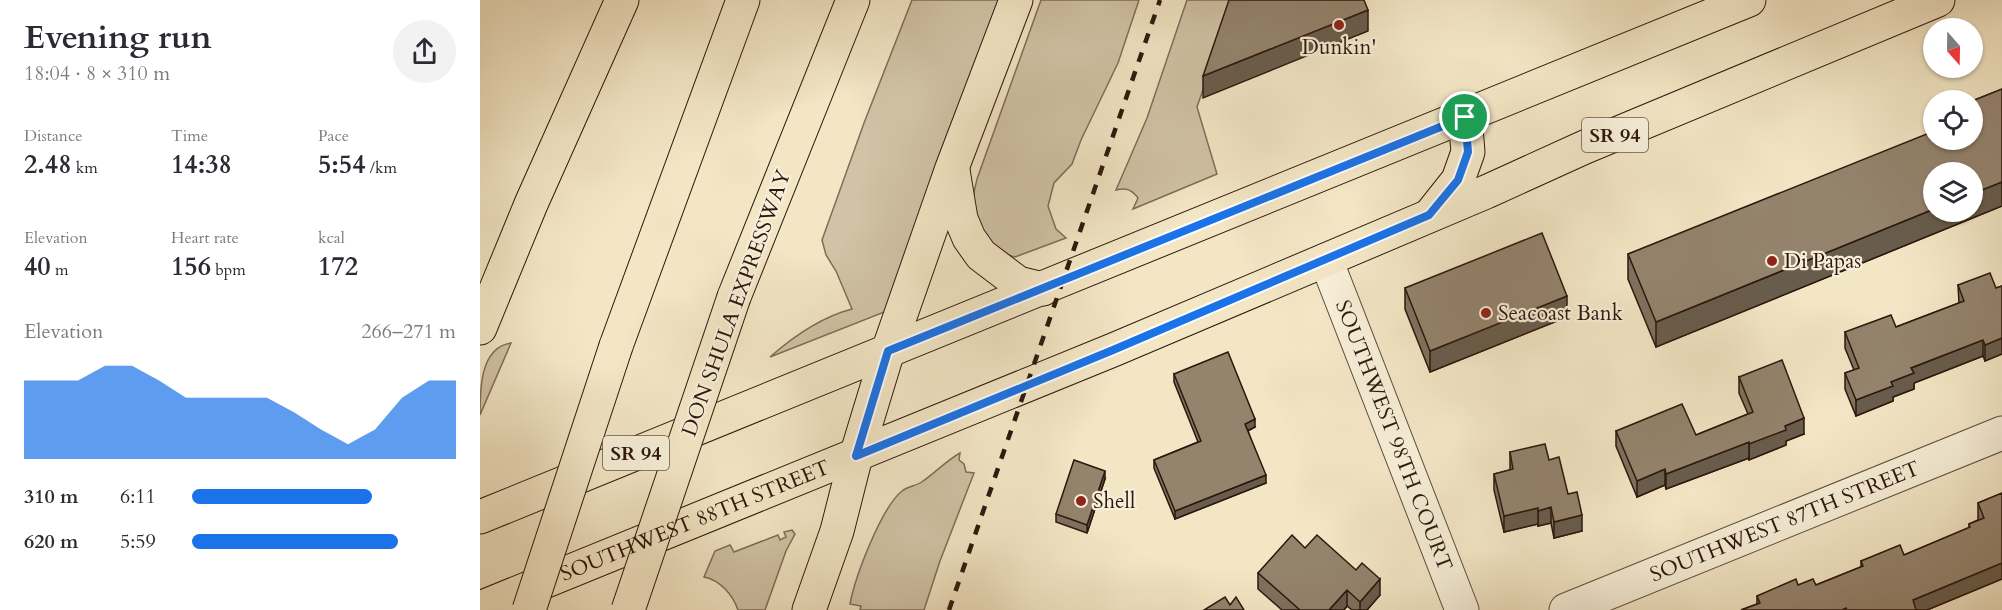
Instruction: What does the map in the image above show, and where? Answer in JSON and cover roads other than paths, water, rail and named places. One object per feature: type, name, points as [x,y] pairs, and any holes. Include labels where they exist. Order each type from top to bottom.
[{"type":"main road","points":[[480,328],[540,184],[622,0]]},
{"type":"main road","points":[[498,602],[616,346],[743,0]]},
{"type":"main road","name":"DON SHULA EXPRESSWAY","points":[[628,610],[734,297],[854,0]]},
{"type":"main road","points":[[809,610],[837,531],[856,456],[888,351],[952,168],[1016,0]]},
{"type":"main road","name":"SR 94","points":[[480,517],[1749,0]]},
{"type":"main road","name":"SOUTHWEST 88TH STREET","points":[[498,602],[1326,260],[1585,147],[1938,0]]},
{"type":"main road","points":[[1429,215],[1458,180],[1468,152],[1465,117]]},
{"type":"main road","points":[[952,168],[961,219],[969,238],[981,255],[1018,283],[1043,289]]},
{"type":"street","name":"SOUTHWEST 98TH COURT","points":[[1326,260],[1462,610]]},
{"type":"street","name":"SOUTHWEST 87TH STREET","points":[[1566,610],[2002,433]]},
{"type":"railway","points":[[949,610],[1160,0]]},
{"type":"place","name":"Dunkin'","points":[[1339,25]]},
{"type":"place","name":"Di Papas","points":[[1772,261]]},
{"type":"place","name":"Seacoast Bank","points":[[1486,313]]},
{"type":"place","name":"Shell","points":[[1081,501]]}]
